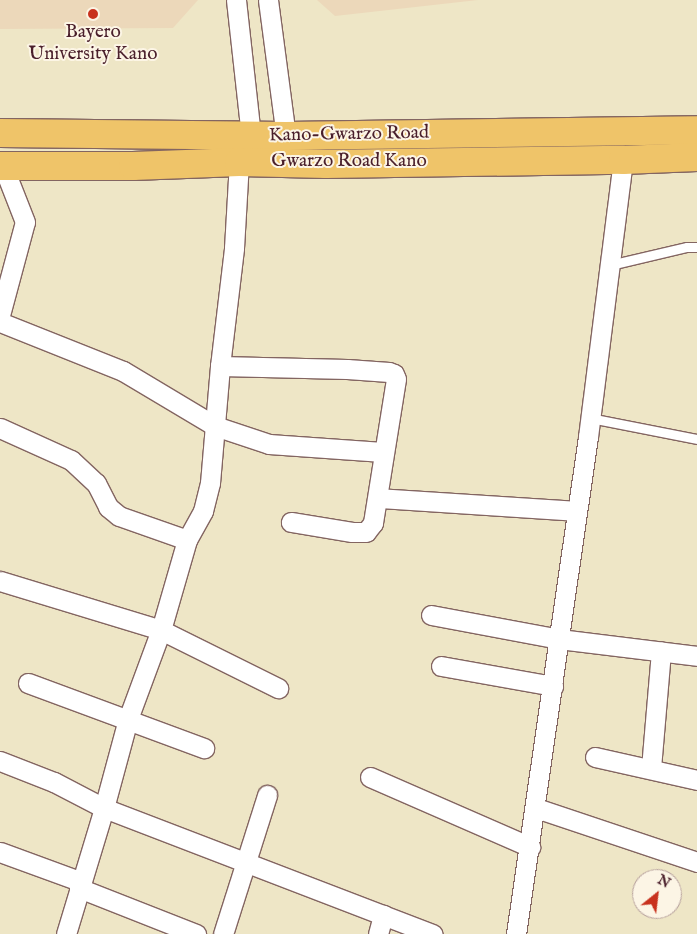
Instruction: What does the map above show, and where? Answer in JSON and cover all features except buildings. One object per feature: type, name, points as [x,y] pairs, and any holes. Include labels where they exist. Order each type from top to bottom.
[{"type":"main road","name":"Kano-Gwarzo Road","points":[[0,133],[286,136],[697,130]]},
{"type":"main road","name":"Gwarzo Road Kano","points":[[2,166],[133,166],[239,162],[326,164],[623,160],[697,157]]},
{"type":"street","points":[[236,0],[251,136]]},
{"type":"street","points":[[268,0],[286,136]]},
{"type":"street","points":[[521,932],[530,847],[590,418],[623,160]]},
{"type":"street","points":[[66,934],[104,808],[128,719],[161,630],[187,540],[203,511],[210,483],[220,366],[234,248],[239,162]]},
{"type":"street","points":[[0,315],[25,222],[2,166]]},
{"type":"street","points":[[0,322],[123,371],[214,426],[269,444],[383,452]]},
{"type":"street","points":[[220,366],[347,369],[390,372],[394,374],[396,379],[373,523],[366,532],[352,532],[290,522]]},
{"type":"street","points":[[0,428],[71,460],[96,483],[108,507],[119,516],[187,540]]},
{"type":"street","points":[[378,498],[577,511]]},
{"type":"street","points":[[0,581],[161,630],[278,688]]},
{"type":"street","points":[[431,615],[559,639],[697,656]]},
{"type":"street","points":[[650,768],[662,651]]},
{"type":"street","points":[[441,666],[553,686]]},
{"type":"street","points":[[28,683],[204,748]]},
{"type":"street","points":[[595,757],[697,780]]},
{"type":"street","points":[[0,761],[54,782],[104,808],[433,934]]},
{"type":"street","points":[[370,777],[530,847]]},
{"type":"street","points":[[223,934],[267,795]]},
{"type":"street","points":[[536,808],[697,862]]},
{"type":"street","points":[[0,852],[196,934]]},
{"type":"street","points":[[378,934],[383,916]]},
{"type":"lane","points":[[609,265],[687,247],[697,247]]},
{"type":"lane","points":[[590,418],[697,439]]},
{"type":"shaded area","name":"Bayero University Kano","points":[[0,0],[198,0],[173,28],[0,29]]},
{"type":"shaded area","points":[[317,0],[478,0],[335,16]]},
{"type":"place","name":"Bayero University Kano","points":[[93,14]]}]
